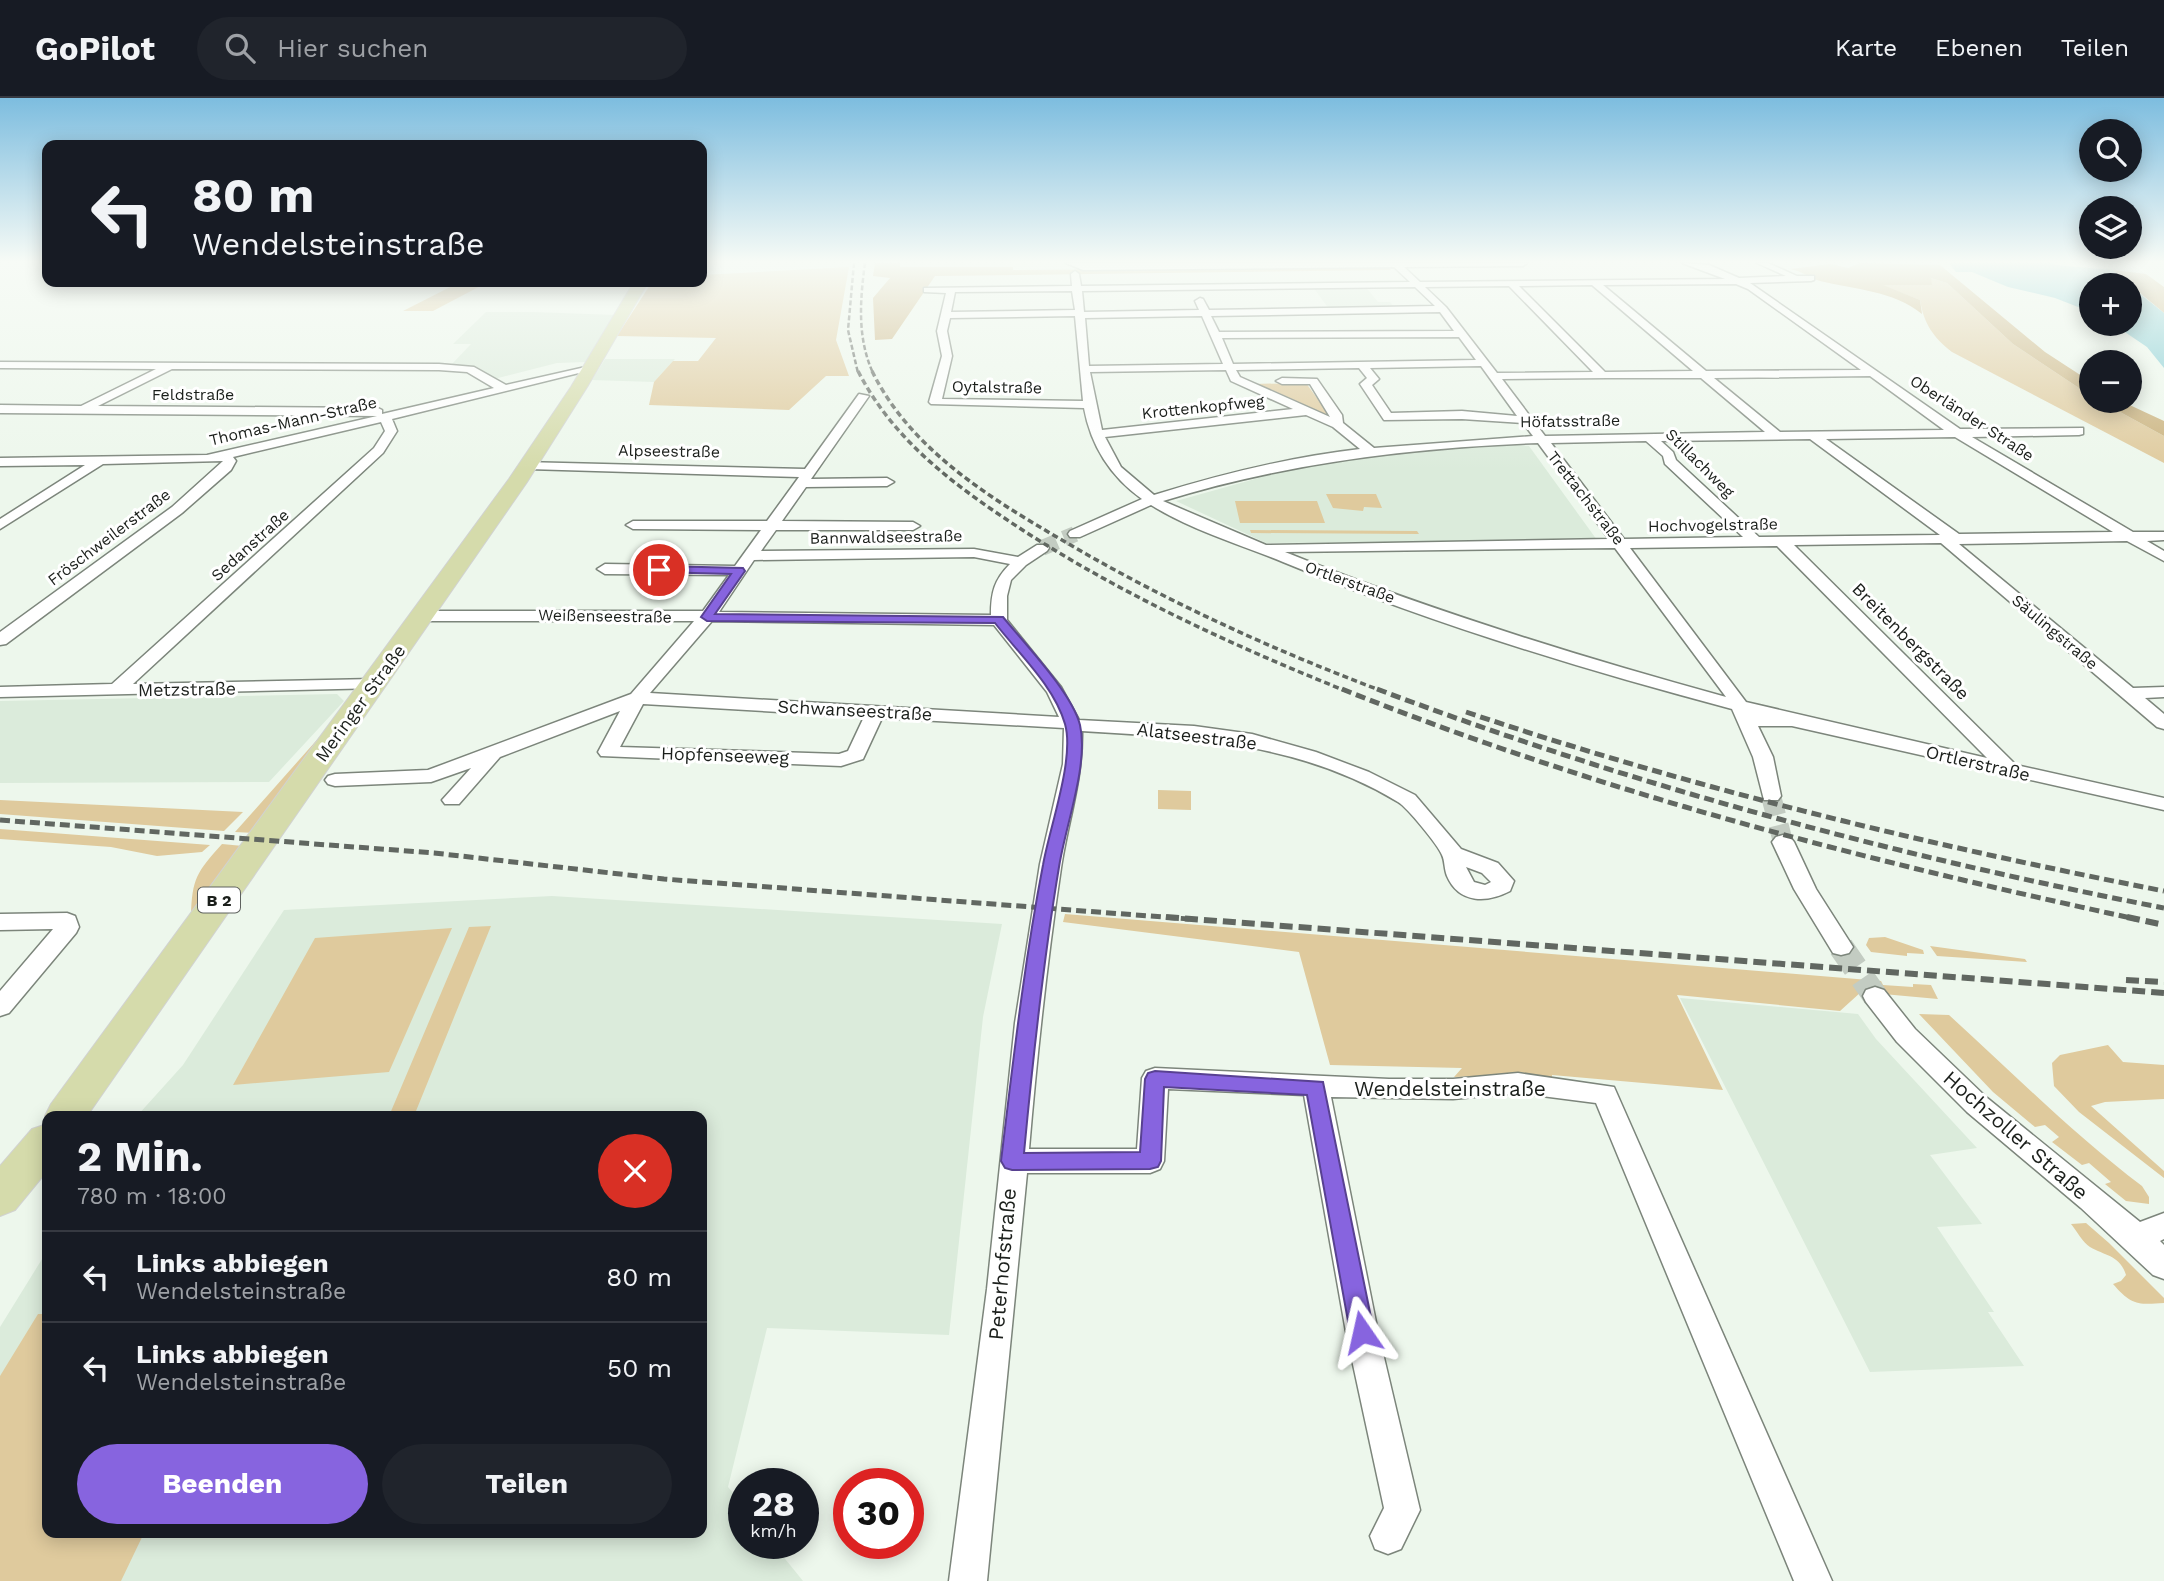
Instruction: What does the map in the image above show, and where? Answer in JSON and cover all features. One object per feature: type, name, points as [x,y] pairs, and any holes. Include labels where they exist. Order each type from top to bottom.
[{"type":"main road","name":"Meringer Straße","points":[[69,1111],[528,465],[612,332]]},
{"type":"main road","points":[[0,1197],[42,1147]]},
{"type":"street","name":"Oytalstraße","points":[[942,332],[947,356],[935,402],[1089,405]]},
{"type":"street","name":"Ortlerstraße","points":[[1081,332],[1089,405],[1098,434],[1118,471],[1151,500],[1261,548],[1467,625],[1709,700],[1745,714],[1792,720],[2164,804]]},
{"type":"street","points":[[1560,332],[1603,376]]},
{"type":"street","points":[[1655,332],[1776,435]]},
{"type":"street","name":"Oberländer Straße","points":[[1813,332],[1957,433],[2164,557]]},
{"type":"street","points":[[1369,450],[1337,424],[1235,379],[1213,335],[1461,334]]},
{"type":"street","name":"Trettachstraße","points":[[1461,334],[1622,543],[1745,714]]},
{"type":"street","points":[[1084,369],[1483,363]]},
{"type":"street","points":[[0,365],[457,368],[470,369],[502,388]]},
{"type":"street","points":[[86,408],[172,365]]},
{"type":"street","points":[[1362,365],[1373,379],[1366,384],[1388,417],[1462,415],[1525,420]]},
{"type":"street","name":"Thomas-Mann-Straße","points":[[0,462],[207,459],[590,369]]},
{"type":"street","points":[[1492,376],[1870,373]]},
{"type":"street","points":[[1240,381],[1313,381],[1336,415],[1337,424]]},
{"type":"street","points":[[335,780],[431,776],[638,698],[707,617],[863,396]]},
{"type":"street","name":"Feldstraße","points":[[0,409],[370,411],[379,412],[385,417]]},
{"type":"street","name":"Krottenkopfweg","points":[[1098,434],[1311,411]]},
{"type":"street","name":"Sedanstraße","points":[[116,691],[379,450],[391,431],[385,417]]},
{"type":"street","name":"Höfatsstraße","points":[[1075,534],[1151,500],[1248,472],[1369,450],[1451,442],[1540,439],[2079,431]]},
{"type":"street","name":"Säulingstraße","points":[[1813,435],[1952,540],[2164,723]]},
{"type":"street","name":"Stillachweg","points":[[1649,437],[1669,455],[1670,461],[1756,542]]},
{"type":"street","name":"Fröschweilerstraße","points":[[0,640],[177,510],[226,467],[230,461],[226,456]]},
{"type":"street","points":[[1,524],[101,460]]},
{"type":"street","name":"Alpseestraße","points":[[528,465],[887,482]]},
{"type":"street","points":[[633,525],[913,526]]},
{"type":"street","name":"Hochvogelstraße","points":[[1261,548],[2164,536]]},
{"type":"street","name":"Breitenbergstraße","points":[[1782,542],[2010,770]]},
{"type":"street","points":[[999,620],[999,596],[1004,579],[1021,562],[1042,548]]},
{"type":"street","name":"Bannwaldseestraße","points":[[751,556],[974,553],[1021,562]]},
{"type":"street","points":[[605,569],[739,571]]},
{"type":"street","name":"Weißenseestraße","points":[[422,617],[519,614],[999,620]]},
{"type":"street","name":"Peterhofstraße","points":[[968,1581],[1002,1289],[1027,1023],[1051,864],[1073,764],[1072,724],[1055,691],[999,620]]},
{"type":"street","name":"Metzstraße","points":[[0,692],[374,684]]},
{"type":"street","points":[[2128,693],[2164,692]]},
{"type":"street","name":"Hopfenseeweg","points":[[638,698],[621,720],[608,752],[841,760],[856,755],[876,710]]},
{"type":"street","name":"Schwanseestraße","points":[[638,698],[876,710],[1072,724]]},
{"type":"street","points":[[1745,714],[1763,757],[1771,796]]},
{"type":"street","name":"Alatseestraße","points":[[1072,724],[1194,732],[1252,740],[1309,755],[1362,776],[1408,799],[1453,854]]},
{"type":"street","points":[[452,800],[494,754]]},
{"type":"street","points":[[1783,842],[1805,889],[1841,947]]},
{"type":"street","points":[[0,922],[67,921],[68,927],[0,1007]]},
{"type":"street","name":"Hochzoller Straße","points":[[1875,996],[1904,1034],[2004,1130],[2136,1237],[2164,1265]]},
{"type":"street","name":"Wendelsteinstraße","points":[[1012,1161],[1150,1161],[1155,1079],[1316,1087],[1447,1089],[1518,1083],[1605,1094],[1813,1581]]},
{"type":"street","points":[[1316,1087],[1362,1332],[1402,1510],[1388,1536]]},
{"type":"street","points":[[2136,1237],[2164,1226]]},
{"type":"shaded area","points":[[465,332],[605,332],[586,362],[557,363],[494,379],[451,365],[471,344],[453,344]]},
{"type":"shaded area","points":[[619,332],[837,332],[836,340],[849,376],[826,376],[789,410],[649,405],[654,382],[673,361],[698,361],[716,338],[617,336]]},
{"type":"shaded area","points":[[875,332],[897,332],[892,339],[875,340]]},
{"type":"shaded area","points":[[1933,332],[2000,332],[2013,344],[2079,388],[2079,413],[2122,413],[2164,436],[2164,463],[1952,352]]},
{"type":"shaded area","points":[[2000,332],[2021,332],[2079,374],[2079,388],[2013,344]]},
{"type":"shaded area","points":[[605,359],[675,359],[654,382],[592,380]]},
{"type":"shaded area","points":[[1306,383],[1330,416],[1251,384]]},
{"type":"shaded area","points":[[2142,411],[2164,421],[2164,436],[2122,413],[2142,413]]},
{"type":"shaded area","points":[[1502,443],[1529,446],[1597,540],[1266,543],[1176,501],[1284,471],[1365,456]]},
{"type":"shaded area","points":[[1326,494],[1376,494],[1382,508],[1364,507],[1363,511],[1333,508]]},
{"type":"shaded area","points":[[1235,501],[1317,501],[1325,523],[1240,523]]},
{"type":"shaded area","points":[[1250,530],[1417,531],[1419,534],[1251,533]]},
{"type":"shaded area","points":[[337,694],[344,701],[269,782],[0,783],[0,701]]},
{"type":"shaded area","points":[[347,706],[254,833],[235,832]]},
{"type":"shaded area","points":[[1158,790],[1191,791],[1191,810],[1158,809]]},
{"type":"shaded area","points":[[0,800],[243,812],[224,831],[0,814]]},
{"type":"shaded area","points":[[0,829],[210,845],[202,852],[157,856],[111,847],[0,839]]},
{"type":"shaded area","points":[[222,844],[243,846],[191,916],[198,876]]},
{"type":"shaded area","points":[[552,896],[1002,924],[983,1017],[949,1335],[767,1328],[733,1468],[728,1468],[728,1559],[785,1559],[803,1581],[0,1581],[0,1327],[42,1259],[42,1538],[707,1538],[707,1111],[142,1111],[183,1065],[284,910]]},
{"type":"shaded area","points":[[1065,914],[1881,981],[1883,985],[1931,985],[1938,999],[1861,992],[1840,1011],[1677,995],[1723,1090],[1552,1075],[1552,1079],[1510,1075],[1454,1077],[1462,1068],[1330,1065],[1299,952],[1063,922]]},
{"type":"shaded area","points":[[491,926],[416,1111],[391,1111],[469,927]]},
{"type":"shaded area","points":[[452,928],[389,1072],[233,1085],[315,938]]},
{"type":"shaded area","points":[[1885,937],[1923,950],[1924,954],[1907,953],[1907,956],[1871,952],[1866,945],[1869,938]]},
{"type":"shaded area","points":[[1930,946],[2025,959],[2027,962],[1937,956]]},
{"type":"shaded area","points":[[1680,998],[1858,1014],[1876,1039],[1977,1148],[1930,1155],[1982,1224],[1937,1227],[1994,1312],[1988,1312],[2024,1366],[1870,1372]]},
{"type":"shaded area","points":[[1919,1014],[1949,1015],[2067,1124],[2142,1186],[2149,1197],[2149,1204],[2126,1201],[2105,1184],[2111,1182],[2089,1163],[2082,1165],[2052,1142],[2059,1137],[2045,1125],[2035,1127],[1993,1092]]},
{"type":"shaded area","points":[[2108,1045],[2123,1062],[2164,1065],[2164,1099],[2105,1102],[2091,1106],[2164,1171],[2164,1178],[2079,1112],[2054,1086],[2052,1063],[2060,1055]]},
{"type":"shaded area","points":[[2086,1223],[2164,1298],[2164,1303],[2136,1302],[2119,1291],[2113,1284],[2126,1275],[2120,1263],[2087,1245],[2071,1224]]},
{"type":"shaded area","points":[[38,1314],[42,1314],[42,1538],[142,1538],[121,1581],[0,1581],[0,1376]]},
{"type":"water","points":[[2142,332],[2164,332],[2164,368],[2147,347],[2131,336],[2142,336]]},
{"type":"tunnel","points":[[1042,548],[1075,534]]},
{"type":"tunnel","points":[[1771,796],[1783,842]]},
{"type":"tunnel","points":[[1841,947],[1875,996]]},
{"type":"railway","points":[[849,332],[858,373]]},
{"type":"railway","points":[[862,332],[873,372]]},
{"type":"railway","points":[[858,371],[890,420],[909,441],[952,480],[1024,531],[1101,577],[1181,618],[1346,691]]},
{"type":"railway","points":[[873,372],[889,400],[910,427],[933,451],[987,494],[1111,568],[1187,607],[1303,660],[1382,691]]},
{"type":"railway","points":[[1342,689],[1536,760],[1734,821],[1934,873],[2136,919]]},
{"type":"railway","points":[[1377,689],[1570,757],[1766,815],[1964,865],[2164,908]]},
{"type":"railway","points":[[1466,712],[1638,766],[1812,813],[1987,854],[2164,891]]},
{"type":"railway","points":[[0,820],[434,853],[664,879],[1189,919]]},
{"type":"railway","points":[[1166,917],[2164,993]]},
{"type":"railway","points":[[2127,917],[2164,925]]},
{"type":"railway","points":[[2126,980],[2164,982]]},
{"type":"route","points":[[659,570],[739,571],[707,617],[999,620],[1055,691],[1073,725],[1073,764],[1051,864],[1027,1023],[1012,1161],[1150,1161],[1155,1079],[1316,1087],[1362,1332]]}]
